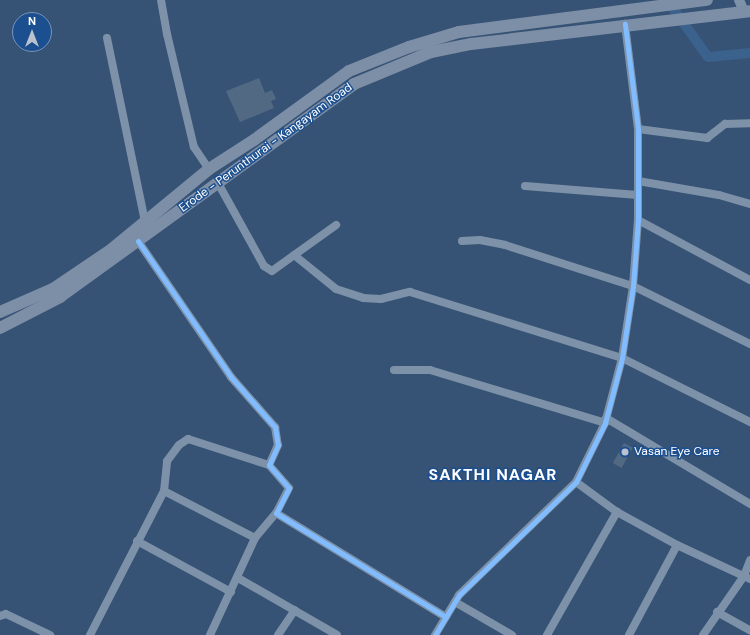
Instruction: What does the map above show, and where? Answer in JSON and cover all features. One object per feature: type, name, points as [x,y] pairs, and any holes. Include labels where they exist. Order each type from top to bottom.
[{"type":"main road","name":"Erode - Perunthurai - Kangayam Road","points":[[0,312],[53,289],[112,249],[208,169],[254,140],[349,71],[409,47],[459,32],[704,0]]},
{"type":"main road","name":"Erode - Perunthurai - Kangayam Road","points":[[0,328],[60,297],[354,84],[431,52],[444,49],[625,24],[704,17],[747,11]]},
{"type":"main road","points":[[364,65],[369,78]]},
{"type":"street","points":[[161,0],[166,34],[194,147],[208,169]]},
{"type":"street","points":[[739,0],[747,11]]},
{"type":"street","points":[[435,635],[459,594],[576,482],[606,421],[622,358],[633,286],[638,220],[638,129],[625,24]]},
{"type":"street","points":[[107,38],[145,222]]},
{"type":"street","points":[[638,129],[707,138],[725,124],[750,123]]},
{"type":"street","points":[[638,181],[719,195],[750,204]]},
{"type":"street","points":[[218,183],[264,266],[272,271],[336,225]]},
{"type":"street","points":[[525,186],[638,195]]},
{"type":"street","points":[[638,220],[750,280]]},
{"type":"street","points":[[462,241],[480,240],[505,245],[633,286],[750,344]]},
{"type":"street","points":[[138,241],[230,377],[275,427],[278,445],[268,465]]},
{"type":"street","points":[[294,255],[336,289],[363,298],[381,299],[410,292],[622,358],[750,422]]},
{"type":"street","points":[[394,370],[430,370],[606,421],[750,504]]},
{"type":"street","points":[[90,635],[164,490],[168,461],[179,445],[188,439],[268,465],[289,488],[276,513],[255,538],[238,578],[210,635]]},
{"type":"street","points":[[576,482],[618,512],[677,545],[747,577]]},
{"type":"street","points":[[164,490],[255,538]]},
{"type":"street","points":[[547,635],[618,512]]},
{"type":"street","points":[[276,513],[446,617]]},
{"type":"street","points":[[137,541],[231,592]]},
{"type":"street","points":[[629,635],[677,545]]},
{"type":"street","points":[[703,635],[717,612],[747,577],[750,560]]},
{"type":"street","points":[[238,578],[337,635]]},
{"type":"street","points":[[455,602],[512,635]]},
{"type":"street","points":[[278,635],[295,610]]},
{"type":"street","points":[[717,612],[750,630]]},
{"type":"street","points":[[0,616],[6,614],[50,635]]},
{"type":"building","points":[[259,78],[265,93],[272,90],[276,99],[271,101],[274,108],[240,122],[226,91]]},
{"type":"building","points":[[624,443],[633,448],[622,468],[613,463]]},
{"type":"waterway","points":[[667,0],[708,57],[750,53]]},
{"type":"cycle path","points":[[435,635],[459,595],[576,482],[605,423],[622,358],[633,286],[638,220],[638,129],[625,24]]},
{"type":"cycle path","points":[[138,241],[231,377],[275,427],[278,445],[269,465],[289,488],[276,513],[446,617]]},
{"type":"place","name":"Vasan Eye Care","points":[[625,452]]},
{"type":"district","name":"SAKTHI NAGAR","points":[[493,475]]}]
